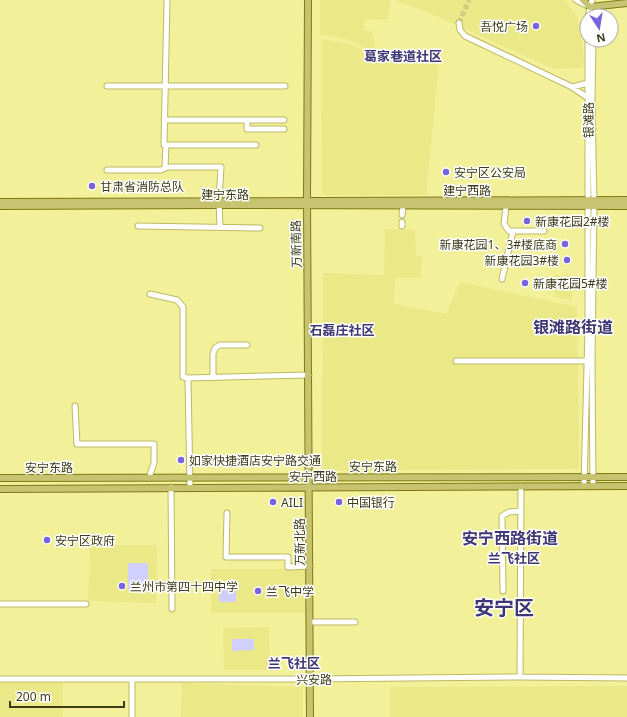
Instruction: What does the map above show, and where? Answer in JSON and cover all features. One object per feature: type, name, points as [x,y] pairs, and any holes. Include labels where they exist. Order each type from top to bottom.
[{"type":"main road","name":"万新南路","points":[[308,0],[307,203],[310,487]]},
{"type":"main road","points":[[583,0],[591,3],[627,3]]},
{"type":"main road","name":"建宁西路","points":[[307,203],[403,206],[506,206],[591,203],[627,200]]},
{"type":"main road","name":"建宁东路","points":[[0,202],[307,203]]},
{"type":"main road","name":"建宁东路","points":[[0,206],[219,203]]},
{"type":"main road","name":"建宁西路","points":[[307,203],[591,203],[627,206]]},
{"type":"main road","points":[[568,477],[568,486]]},
{"type":"main road","points":[[613,486],[610,482],[614,477]]},
{"type":"main road","name":"安宁东路","points":[[0,478],[627,477]]},
{"type":"main road","name":"安宁西路","points":[[0,489],[627,486]]},
{"type":"main road","name":"万新北路","points":[[310,487],[310,717]]},
{"type":"street","points":[[165,167],[166,145],[164,145],[164,120],[167,0]]},
{"type":"street","points":[[576,0],[591,3]]},
{"type":"street","points":[[459,23],[460,30],[464,36],[572,87],[588,98]]},
{"type":"street","name":"银滩路","points":[[588,48],[591,203]]},
{"type":"street","name":"银滩路","points":[[591,203],[593,48]]},
{"type":"street","points":[[572,87],[588,83]]},
{"type":"street","points":[[107,86],[285,86]]},
{"type":"street","points":[[164,120],[284,120]]},
{"type":"street","points":[[247,120],[247,129],[284,129]]},
{"type":"street","points":[[166,145],[256,145]]},
{"type":"street","points":[[107,170],[161,170],[165,167],[221,167],[219,203],[220,227]]},
{"type":"street","points":[[591,203],[590,361],[593,486]]},
{"type":"street","points":[[402,215],[403,206]]},
{"type":"street","points":[[506,206],[504,224],[509,231],[544,231]]},
{"type":"street","points":[[138,226],[260,228]]},
{"type":"street","points":[[502,279],[513,231]]},
{"type":"street","points":[[150,294],[177,300],[183,307],[183,377],[308,376]]},
{"type":"street","points":[[213,377],[213,354],[215,348],[220,345],[248,345]]},
{"type":"street","points":[[456,361],[590,361]]},
{"type":"street","points":[[584,486],[590,361]]},
{"type":"street","points":[[188,378],[190,487]]},
{"type":"street","points":[[75,406],[78,444],[154,444],[154,463],[149,478]]},
{"type":"street","points":[[520,677],[521,486]]},
{"type":"street","points":[[171,487],[172,609]]},
{"type":"street","points":[[503,591],[502,516],[509,512],[521,512]]},
{"type":"street","points":[[227,513],[226,557],[288,558],[288,567],[310,566]]},
{"type":"street","points":[[0,604],[86,604]]},
{"type":"street","points":[[310,622],[355,622]]},
{"type":"street","name":"兴安路","points":[[0,679],[627,678]]},
{"type":"street","points":[[132,679],[132,717]]},
{"type":"shaded area","points":[[320,0],[390,0],[388,19],[364,20],[364,30],[372,31],[376,50],[367,49],[351,41],[338,37],[320,35]]},
{"type":"shaded area","points":[[565,0],[578,18],[579,48],[583,48],[584,56],[583,68],[554,69],[425,11],[396,1]]},
{"type":"shaded area","points":[[321,39],[355,45],[363,51],[405,59],[407,63],[439,64],[426,195],[322,195]]},
{"type":"shaded area","points":[[385,229],[415,230],[416,256],[422,256],[421,278],[395,278],[394,304],[446,314],[460,282],[577,307],[579,469],[322,471],[323,273],[384,275]]},
{"type":"shaded area","points":[[555,275],[571,275],[572,300],[555,297]]},
{"type":"shaded area","name":"兰州市第四十四中学","points":[[90,545],[157,545],[156,603],[88,601]]},
{"type":"shaded area","points":[[128,563],[148,563],[148,590],[128,590]]},
{"type":"shaded area","name":"兰飞中学","points":[[211,569],[305,569],[305,613],[211,613]]},
{"type":"shaded area","points":[[219,583],[236,583],[236,602],[219,602]]},
{"type":"shaded area","points":[[269,627],[270,670],[224,670],[223,628]]},
{"type":"shaded area","points":[[232,639],[254,639],[254,650],[232,651]]},
{"type":"shaded area","points":[[0,683],[63,683],[63,717],[0,717]]},
{"type":"shaded area","points":[[182,683],[303,687],[303,717],[181,717]]},
{"type":"shaded area","points":[[627,686],[627,717],[390,717],[390,687]]},
{"type":"tunnel","points":[[459,23],[469,0]]},
{"type":"place","name":"吾悦广场","points":[[536,26]]},
{"type":"place","name":"安宁区公安局","points":[[446,172]]},
{"type":"place","name":"甘肃省消防总队","points":[[92,186]]},
{"type":"place","name":"新康花园2#楼","points":[[527,221]]},
{"type":"place","name":"新康花园1、3#楼底商","points":[[565,244]]},
{"type":"place","name":"新康花园3#楼","points":[[567,260]]},
{"type":"place","name":"新康花园5#楼","points":[[525,283]]},
{"type":"place","name":"如家快捷酒店安宁路交通","points":[[181,460]]},
{"type":"place","name":"AILI","points":[[273,502]]},
{"type":"place","name":"中国银行","points":[[339,502]]},
{"type":"place","name":"安宁区政府","points":[[47,540]]},
{"type":"place","name":"兰州市第四十四中学","points":[[122,586]]},
{"type":"place","name":"兰飞中学","points":[[258,591]]},
{"type":"district","name":"葛家巷道社区","points":[[403,56]]},
{"type":"district","name":"银滩路街道","points":[[573,327]]},
{"type":"district","name":"石磊庄社区","points":[[342,330]]},
{"type":"district","name":"安宁西路街道","points":[[510,538]]},
{"type":"district","name":"兰飞社区","points":[[514,558]]},
{"type":"district","name":"安宁区","points":[[504,607]]},
{"type":"district","name":"兰飞社区","points":[[294,663]]}]
